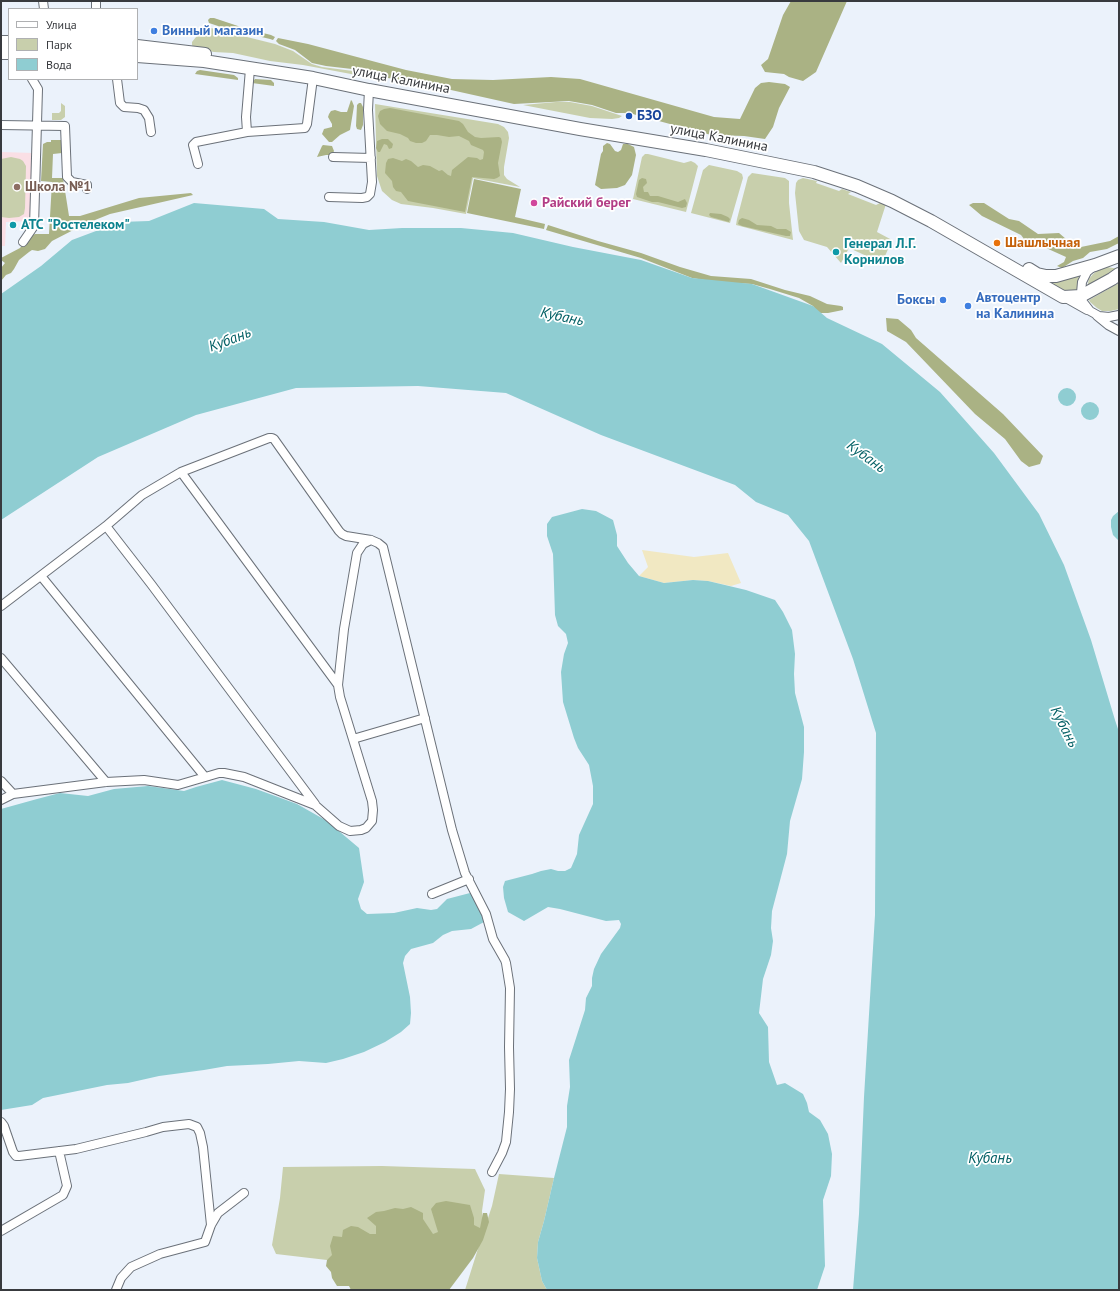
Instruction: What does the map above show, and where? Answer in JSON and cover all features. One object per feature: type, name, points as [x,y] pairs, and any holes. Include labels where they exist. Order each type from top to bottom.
[{"type":"highway","name":"улица Калинина","points":[[138,46],[209,54],[708,144],[816,167],[859,181],[894,195],[1037,274],[1046,276],[1056,276],[1099,264],[1119,256]]},
{"type":"highway","name":"улица Калинина","points":[[138,56],[182,59],[313,78],[369,90],[580,129],[706,150],[814,172],[892,201],[931,221],[1063,297]]},
{"type":"highway","points":[[1063,297],[1081,296],[1119,274]]},
{"type":"street","points":[[247,132],[246,117],[250,69]]},
{"type":"street","points":[[198,164],[194,145],[196,142],[247,132],[305,128],[307,124],[313,78]]},
{"type":"street","points":[[23,242],[34,226],[38,89],[33,80]]},
{"type":"street","points":[[117,80],[120,103],[124,107],[144,110],[149,118],[151,132]]},
{"type":"street","points":[[329,197],[362,198],[370,194],[372,182],[368,110],[369,90]]},
{"type":"street","points":[[1,125],[65,126],[68,177],[72,182],[87,185],[87,189]]},
{"type":"street","points":[[333,157],[371,158]]},
{"type":"street","points":[[1119,264],[1111,262],[1099,264],[1087,272],[1081,287],[1081,296],[1085,305],[1092,312],[1099,316],[1106,317],[1119,315]]},
{"type":"street","name":"улица Калинина","points":[[1063,297],[1092,312],[1108,325],[1119,331]]},
{"type":"street","points":[[1,606],[106,526],[142,495],[181,472],[269,438],[274,439],[342,534],[371,540],[383,546],[452,830],[466,874],[486,914],[493,939],[505,960],[510,988],[510,1089],[506,1142],[492,1172]]},
{"type":"street","points":[[181,472],[338,684]]},
{"type":"street","points":[[106,526],[156,590],[315,805],[339,826],[350,831],[366,828],[372,821],[373,810],[372,801],[340,697],[338,684],[344,629],[357,553],[363,544],[371,540]]},
{"type":"street","points":[[41,576],[205,777]]},
{"type":"street","points":[[1,658],[106,782]]},
{"type":"street","points":[[353,740],[425,718]]},
{"type":"street","points":[[1,800],[13,794],[106,782],[144,780],[178,784],[219,773],[229,773],[244,777],[315,805]]},
{"type":"street","points":[[1,781],[13,794]]},
{"type":"street","points":[[432,894],[469,879]]},
{"type":"street","points":[[1,1122],[16,1156],[76,1148],[163,1127],[189,1124],[197,1127],[203,1147],[211,1225]]},
{"type":"street","points":[[1,1231],[63,1195],[67,1186],[58,1151]]},
{"type":"street","points":[[116,1290],[122,1278],[131,1267],[160,1254],[205,1242],[211,1225],[218,1213],[244,1193]]},
{"type":"shaded area","name":"Школа №1","points":[[1,152],[34,153],[31,221],[6,222],[5,246],[1,246]]},
{"type":"green space","points":[[791,1],[847,1],[816,72],[803,81],[784,74],[765,72],[761,65],[768,59],[783,15]]},
{"type":"green space","points":[[210,18],[275,37],[273,40],[224,28],[209,23],[208,20]]},
{"type":"green space","points":[[204,27],[275,44],[293,51],[312,64],[322,67],[353,71],[367,77],[303,65],[270,61],[233,53],[214,52],[195,48],[192,45],[192,42]]},
{"type":"green space","points":[[278,38],[308,44],[406,70],[452,79],[493,80],[551,77],[580,79],[714,117],[740,119],[755,88],[761,83],[769,82],[785,84],[790,87],[779,108],[773,127],[765,139],[744,136],[711,135],[629,113],[616,113],[592,105],[569,101],[514,104],[415,82],[381,77],[352,69],[312,63],[295,50],[279,44],[276,41]]},
{"type":"green space","points":[[200,70],[234,75],[238,78],[238,80],[195,74]]},
{"type":"green space","points":[[255,79],[271,80],[274,83],[274,86],[252,83]]},
{"type":"green space","points":[[351,100],[354,106],[350,130],[340,135],[332,142],[329,142],[322,134],[324,129],[332,127],[328,117],[329,114],[331,111],[335,110],[347,112]]},
{"type":"green space","points":[[570,102],[592,106],[622,116],[612,119],[590,118],[523,105]]},
{"type":"green space","points":[[61,103],[65,106],[65,117],[61,120],[52,120],[52,113],[59,113],[61,111]]},
{"type":"green space","points":[[361,103],[363,107],[363,125],[361,130],[357,129],[356,126],[357,105]]},
{"type":"green space","points":[[375,104],[498,124],[504,127],[508,132],[509,138],[504,175],[507,179],[520,187],[473,178],[466,214],[401,204],[392,200],[382,191],[377,176]]},
{"type":"green space","points":[[390,108],[459,121],[468,132],[475,137],[501,138],[502,142],[498,163],[500,176],[494,179],[472,177],[465,212],[408,201],[401,192],[396,191],[393,187],[392,181],[385,173],[388,159],[393,158],[402,161],[406,159],[418,167],[423,165],[430,166],[439,171],[442,170],[451,176],[452,170],[468,157],[477,158],[480,160],[483,159],[484,152],[459,136],[449,137],[430,135],[426,141],[416,143],[400,134],[387,131],[380,124],[378,116],[380,111]]},
{"type":"green space","points":[[388,139],[393,144],[392,148],[389,149],[387,145],[384,144],[380,152],[378,152],[376,148],[377,141]]},
{"type":"green space","points":[[51,140],[62,140],[62,153],[53,154],[52,178],[63,178],[69,216],[80,216],[139,198],[191,193],[193,195],[110,214],[85,224],[52,241],[45,249],[38,251],[32,250],[29,252],[19,260],[11,273],[6,275],[1,281],[1,268],[5,263],[1,260],[1,258],[20,248],[28,238],[35,234],[49,234],[52,182],[41,181],[43,144],[51,142]]},
{"type":"green space","points":[[607,143],[618,152],[621,150],[623,144],[628,144],[634,147],[636,155],[632,175],[625,185],[617,188],[601,189],[595,185],[603,146]]},
{"type":"green space","points":[[323,145],[332,146],[334,151],[332,155],[317,157]]},
{"type":"green space","points":[[645,154],[684,163],[691,161],[698,166],[686,212],[633,199],[642,157]]},
{"type":"green space","name":"Школа №1","points":[[11,157],[20,159],[26,166],[25,208],[24,214],[19,217],[9,218],[1,217],[1,159]]},
{"type":"green space","points":[[709,165],[737,171],[742,174],[743,178],[730,223],[691,213],[703,170]]},
{"type":"green space","points":[[752,173],[785,178],[789,181],[789,203],[793,240],[736,225],[748,177]]},
{"type":"green space","points":[[642,178],[646,179],[647,183],[643,187],[644,192],[648,192],[650,196],[658,196],[678,202],[685,199],[687,203],[686,207],[682,208],[652,202],[637,197],[636,194],[639,180]]},
{"type":"green space","points":[[803,178],[817,181],[816,183],[839,191],[842,189],[851,192],[848,194],[876,205],[882,202],[886,204],[877,232],[892,240],[882,263],[849,248],[841,263],[827,247],[804,240],[799,231],[795,193],[796,183],[798,180]]},
{"type":"green space","points":[[474,179],[521,189],[515,217],[545,224],[544,229],[467,213]]},
{"type":"green space","points":[[973,203],[984,203],[1009,219],[1019,221],[1038,234],[1059,233],[1066,239],[1081,247],[1110,241],[1119,236],[1119,243],[1107,249],[1090,252],[1083,258],[1073,261],[1062,268],[1057,266],[1064,262],[1066,257],[1035,243],[1027,243],[1021,235],[982,216],[969,205]]},
{"type":"green space","points":[[710,213],[721,214],[728,217],[730,219],[729,222],[711,217],[709,215]]},
{"type":"green space","points":[[742,218],[757,225],[771,226],[777,229],[786,229],[791,232],[790,236],[742,226],[738,224],[739,220]]},
{"type":"green space","points":[[548,225],[711,276],[751,279],[810,296],[827,304],[841,306],[843,307],[843,310],[818,313],[813,306],[799,298],[752,284],[717,282],[692,278],[641,258],[546,230]]},
{"type":"green space","points":[[1107,267],[1119,269],[1087,287],[1089,279],[1093,274]]},
{"type":"green space","points":[[1080,274],[1077,291],[1066,292],[1051,284]]},
{"type":"green space","points":[[1119,283],[1119,309],[1102,311],[1090,302],[1089,300]]},
{"type":"green space","points":[[886,318],[898,319],[911,330],[916,338],[1003,414],[1043,456],[1040,464],[1029,467],[1021,461],[1005,439],[975,414],[906,342],[887,331]]},
{"type":"green space","points":[[382,1166],[475,1169],[485,1190],[482,1211],[484,1230],[492,1206],[499,1174],[554,1178],[538,1242],[537,1258],[542,1281],[547,1290],[465,1290],[482,1236],[327,1260],[276,1254],[272,1245],[280,1198],[283,1167]]},
{"type":"green space","points":[[446,1201],[470,1205],[474,1218],[474,1225],[480,1228],[483,1213],[487,1213],[489,1222],[483,1240],[473,1258],[449,1290],[351,1290],[349,1286],[337,1286],[332,1278],[331,1272],[326,1266],[327,1260],[332,1255],[330,1246],[333,1236],[342,1237],[343,1230],[351,1226],[358,1227],[370,1234],[376,1234],[376,1226],[367,1218],[376,1212],[395,1208],[403,1209],[411,1207],[423,1213],[423,1219],[433,1234],[438,1232],[431,1209],[436,1203]]},
{"type":"sand","points":[[642,550],[694,557],[728,553],[741,583],[731,586],[708,581],[693,580],[664,583],[639,576],[648,567]]},
{"type":"water","name":"Кубань","points":[[194,203],[264,209],[278,219],[324,222],[369,230],[402,228],[461,228],[513,233],[573,247],[641,260],[692,278],[752,284],[813,306],[827,318],[882,344],[940,392],[994,453],[1039,514],[1064,565],[1091,640],[1119,732],[1119,1290],[853,1290],[859,1214],[864,1097],[875,915],[876,733],[853,659],[809,541],[788,515],[756,502],[735,485],[601,435],[506,393],[418,386],[296,388],[196,415],[98,457],[1,520],[1,294],[41,266],[72,240],[120,222],[149,221]]},
{"type":"water","points":[[1067,388],[1073,391],[1076,397],[1073,403],[1067,406],[1061,403],[1058,397],[1061,391]]},
{"type":"water","points":[[1090,402],[1096,405],[1099,411],[1096,417],[1090,420],[1084,417],[1081,411],[1084,405]]},
{"type":"water","points":[[582,509],[596,511],[613,520],[617,535],[617,546],[639,576],[664,583],[693,580],[708,581],[746,590],[775,600],[792,630],[795,654],[795,693],[804,727],[802,779],[790,821],[787,854],[772,911],[771,928],[773,941],[771,955],[763,979],[759,1013],[768,1027],[769,1062],[777,1085],[785,1083],[803,1094],[809,1112],[820,1120],[828,1134],[832,1154],[831,1176],[823,1200],[825,1266],[817,1290],[547,1290],[542,1281],[537,1258],[538,1242],[567,1127],[567,1106],[570,1087],[569,1060],[585,1010],[586,998],[592,986],[594,969],[601,954],[620,928],[621,924],[619,920],[606,921],[548,907],[524,921],[508,912],[504,898],[503,887],[505,881],[551,869],[565,871],[571,868],[577,854],[579,835],[593,804],[593,786],[589,765],[578,748],[563,702],[561,672],[564,654],[568,643],[566,634],[558,626],[555,615],[553,554],[547,536],[547,524],[552,517]]},
{"type":"water","points":[[1119,511],[1119,541],[1113,535],[1111,520]]},
{"type":"water","points":[[222,780],[256,789],[297,804],[327,821],[359,848],[364,882],[358,899],[361,909],[367,914],[394,913],[417,908],[431,910],[437,909],[447,899],[470,893],[476,897],[484,922],[471,929],[452,931],[443,935],[433,943],[411,949],[405,956],[403,963],[410,997],[410,1024],[401,1032],[385,1042],[364,1052],[326,1063],[299,1061],[227,1066],[159,1076],[43,1098],[32,1105],[1,1110],[1,809],[60,793],[88,796],[114,789],[148,786],[184,791]]},
{"type":"place","name":"Винный магазин","points":[[154,31]]},
{"type":"place","name":"БЗО","points":[[629,116]]},
{"type":"place","name":"Школа №1","points":[[17,187]]},
{"type":"place","name":"Райский берег","points":[[534,203]]},
{"type":"place","name":"АТС \"Ростелеком\"","points":[[13,225]]},
{"type":"place","name":"Шашлычная","points":[[997,243]]},
{"type":"place","name":"Генерал Л.Г. Корнилов","points":[[836,252]]},
{"type":"place","name":"Боксы","points":[[943,300]]},
{"type":"place","name":"Автоцентр на Калинина","points":[[968,306]]}]
